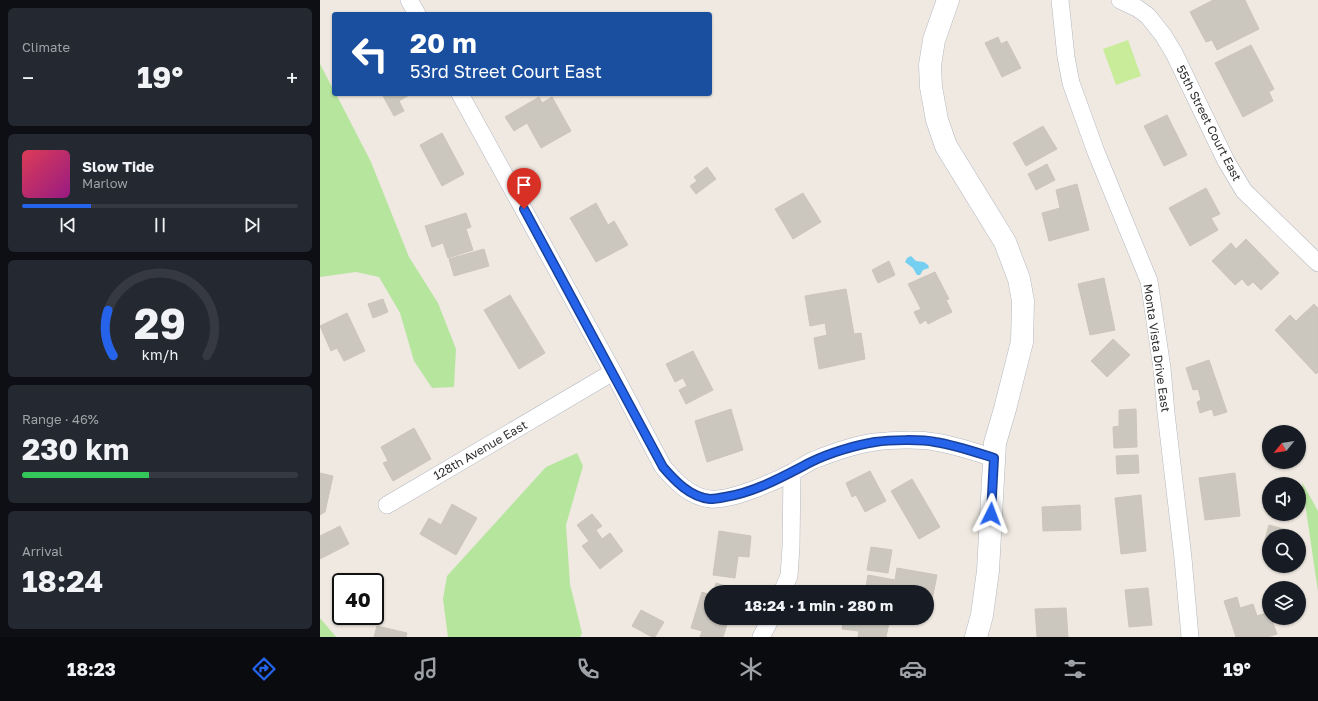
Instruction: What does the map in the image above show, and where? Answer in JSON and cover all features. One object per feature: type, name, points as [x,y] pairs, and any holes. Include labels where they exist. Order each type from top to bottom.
[{"type":"street","points":[[409,0],[416,12]]},
{"type":"street","points":[[948,0],[934,40],[930,64],[930,86],[937,120],[946,146],[1005,242],[1019,279],[1023,301],[1022,342],[995,443],[988,571],[982,615],[976,637]]},
{"type":"street","name":"Monta Vista Drive East","points":[[1060,0],[1066,57],[1071,83],[1096,152],[1148,281],[1162,368],[1183,558],[1190,637]]},
{"type":"street","name":"55th Street Court East","points":[[1120,0],[1137,8],[1148,16],[1163,35],[1174,53],[1226,161],[1244,191],[1318,263]]},
{"type":"street","points":[[461,96],[613,372],[663,467],[674,480],[692,493],[710,499],[734,496],[759,488],[792,473],[812,461],[849,448],[876,442],[935,442],[994,458]]},
{"type":"street","name":"128th Avenue East","points":[[387,505],[613,372]]},
{"type":"street","points":[[785,585],[789,576],[792,547],[792,473]]},
{"type":"street","points":[[762,637],[768,625]]},
{"type":"green space","points":[[1128,40],[1141,76],[1116,85],[1103,49]]},
{"type":"green space","points":[[320,64],[332,87],[332,96],[337,96],[371,162],[409,257],[438,303],[456,349],[454,387],[432,388],[414,361],[400,313],[379,277],[356,272],[320,277]]},
{"type":"green space","points":[[577,453],[583,466],[566,525],[570,584],[582,633],[580,637],[448,637],[443,599],[447,576],[546,467]]},
{"type":"green space","points":[[1306,489],[1318,511],[1318,592],[1306,510]]},
{"type":"green space","points":[[320,618],[336,637],[320,637]]},
{"type":"water","points":[[911,256],[916,261],[924,262],[929,268],[923,270],[920,275],[917,275],[913,268],[905,262],[907,258]]},
{"type":"building","points":[[1213,0],[1245,0],[1259,29],[1217,50],[1212,40],[1206,42],[1190,12]]},
{"type":"building","points":[[998,37],[1001,44],[1007,41],[1021,68],[1002,77],[985,43]]},
{"type":"building","points":[[1251,45],[1274,89],[1269,92],[1273,101],[1243,117],[1215,63]]},
{"type":"building","points":[[383,96],[408,96],[399,101],[404,111],[394,116]]},
{"type":"building","points":[[539,97],[542,103],[552,97],[571,131],[541,148],[527,123],[514,131],[505,117]]},
{"type":"building","points":[[1167,115],[1187,155],[1164,166],[1144,126]]},
{"type":"building","points":[[1043,126],[1057,149],[1026,166],[1013,143]]},
{"type":"building","points":[[442,133],[464,174],[442,186],[420,145]]},
{"type":"building","points":[[1047,164],[1055,180],[1036,190],[1028,174]]},
{"type":"building","points":[[707,167],[716,179],[696,194],[690,186],[697,181],[694,177]]},
{"type":"building","points":[[1077,184],[1089,230],[1049,241],[1042,213],[1060,208],[1056,190]]},
{"type":"building","points":[[1206,188],[1220,214],[1211,218],[1218,230],[1190,246],[1169,208]]},
{"type":"building","points":[[803,193],[821,222],[793,239],[775,209]]},
{"type":"building","points":[[596,203],[608,225],[614,221],[628,245],[596,262],[570,218]]},
{"type":"building","points":[[466,213],[471,227],[466,229],[473,250],[448,258],[443,243],[432,247],[425,226]]},
{"type":"building","points":[[1246,239],[1279,273],[1261,290],[1253,282],[1248,286],[1242,279],[1235,285],[1212,261],[1231,243],[1236,249]]},
{"type":"building","points":[[484,249],[489,266],[454,276],[449,259]]},
{"type":"building","points":[[889,261],[895,275],[878,283],[872,270]]},
{"type":"building","points":[[935,272],[949,299],[946,300],[952,312],[928,324],[926,320],[920,324],[914,312],[921,309],[908,284]]},
{"type":"building","points":[[1104,278],[1115,330],[1090,335],[1078,284]]},
{"type":"building","points":[[846,289],[854,334],[861,333],[865,359],[819,369],[814,338],[827,335],[825,323],[810,326],[805,296]]},
{"type":"building","points":[[510,295],[545,353],[519,369],[484,310]]},
{"type":"building","points":[[383,299],[388,312],[373,318],[368,304]]},
{"type":"building","points":[[1314,304],[1318,308],[1318,372],[1316,374],[1275,330],[1290,315],[1296,321]]},
{"type":"building","points":[[347,313],[365,351],[344,361],[337,348],[331,351],[320,326]]},
{"type":"building","points":[[1113,339],[1130,355],[1107,377],[1091,361]]},
{"type":"building","points":[[693,351],[713,390],[686,404],[679,390],[687,386],[683,378],[675,382],[666,364]]},
{"type":"building","points":[[1209,360],[1227,412],[1214,416],[1212,409],[1200,413],[1197,402],[1201,400],[1198,389],[1193,390],[1186,368]]},
{"type":"building","points":[[731,409],[743,450],[707,462],[695,421]]},
{"type":"building","points":[[1136,409],[1137,447],[1114,448],[1113,427],[1119,426],[1119,410]]},
{"type":"building","points":[[414,428],[431,459],[393,481],[383,463],[388,461],[381,447]]},
{"type":"building","points":[[1138,455],[1139,473],[1117,474],[1116,456]]},
{"type":"building","points":[[870,471],[886,501],[865,512],[856,495],[852,497],[846,483]]},
{"type":"building","points":[[320,473],[333,476],[325,512],[320,515]]},
{"type":"building","points":[[1235,473],[1240,516],[1205,520],[1199,478]]},
{"type":"building","points":[[912,479],[940,527],[919,539],[891,491]]},
{"type":"building","points":[[1141,495],[1146,551],[1121,554],[1115,498]]},
{"type":"building","points":[[452,504],[477,518],[456,555],[420,534],[429,518],[441,525]]},
{"type":"building","points":[[1080,505],[1081,530],[1043,531],[1042,507]]},
{"type":"building","points":[[592,514],[602,526],[596,530],[602,539],[610,533],[623,551],[600,569],[582,546],[589,541],[577,525]]},
{"type":"building","points":[[1269,525],[1284,529],[1268,529]]},
{"type":"building","points":[[340,526],[349,544],[320,559],[320,536]]},
{"type":"building","points":[[719,531],[751,536],[749,557],[738,556],[735,578],[713,575]]},
{"type":"building","points":[[871,547],[892,550],[888,573],[867,570]]},
{"type":"building","points":[[897,568],[937,575],[934,590],[934,585],[866,585],[868,575],[895,580]]},
{"type":"building","points":[[1148,588],[1152,625],[1129,627],[1125,590]]},
{"type":"building","points":[[702,592],[704,593],[704,625],[727,625],[723,637],[700,637],[702,631],[691,628]]},
{"type":"building","points":[[1237,597],[1240,608],[1253,604],[1257,616],[1262,614],[1262,625],[1274,625],[1277,634],[1268,637],[1236,637],[1224,601]]},
{"type":"building","points":[[1066,608],[1068,637],[1037,637],[1035,609]]},
{"type":"building","points":[[641,610],[664,622],[655,637],[652,637],[632,626]]},
{"type":"building","points":[[843,625],[889,625],[886,637],[858,637],[859,631],[842,629]]},
{"type":"building","points":[[377,626],[407,633],[406,637],[374,637]]},
{"type":"route","points":[[524,209],[663,467],[674,480],[692,493],[710,499],[734,496],[759,488],[792,473],[812,461],[849,448],[876,442],[935,442],[994,458],[991,514]]}]
